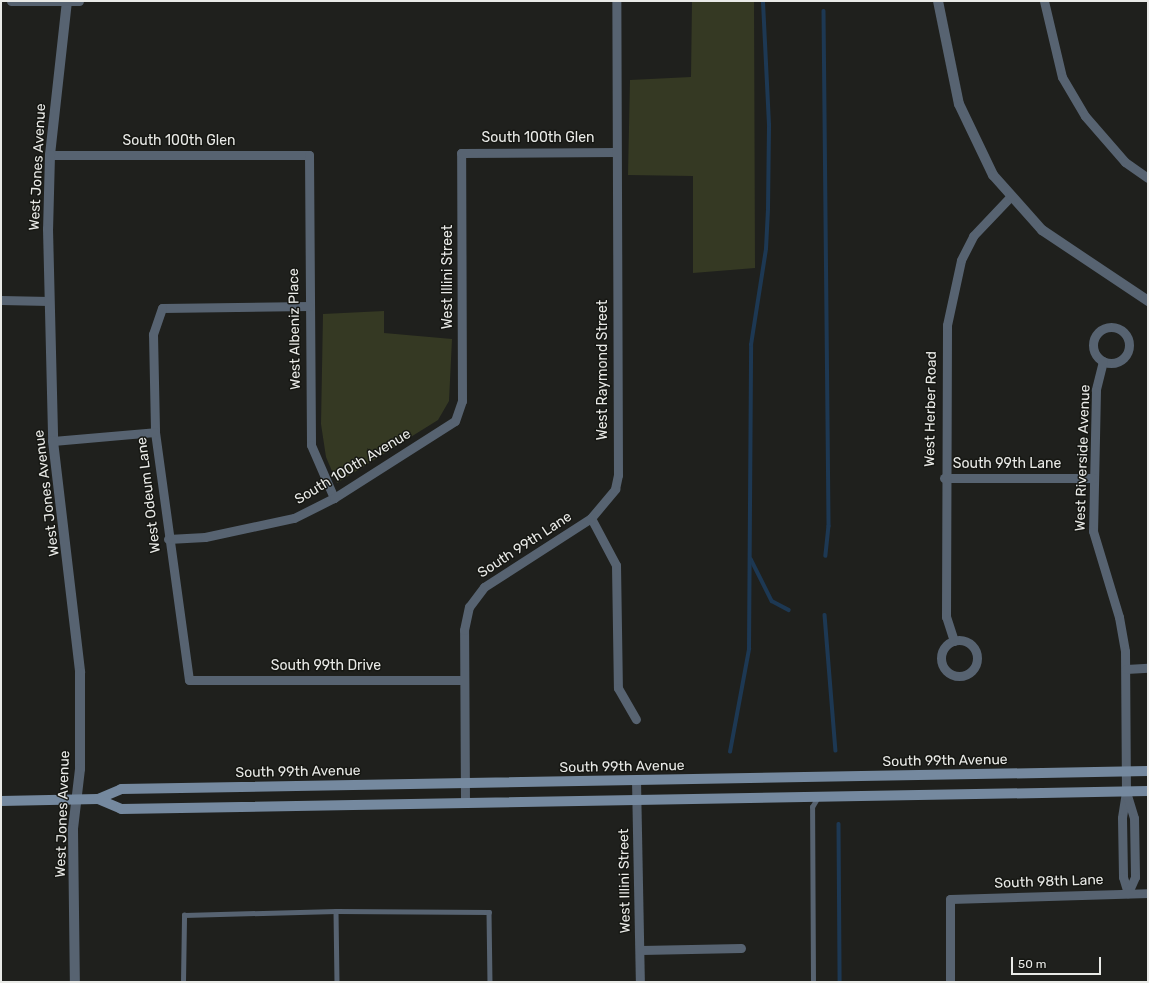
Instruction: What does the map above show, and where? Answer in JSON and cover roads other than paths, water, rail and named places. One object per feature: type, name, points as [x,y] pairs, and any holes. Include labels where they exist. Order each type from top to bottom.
[{"type":"main road","name":"South 99th Avenue","points":[[1,801],[98,799],[121,789],[1148,771]]},
{"type":"main road","name":"South 99th Avenue","points":[[98,799],[121,809],[1148,791]]},
{"type":"street","points":[[11,1],[79,1]]},
{"type":"street","name":"West Jones Avenue","points":[[67,1],[50,155],[49,301],[53,441],[78,643],[79,799],[74,829],[75,982]]},
{"type":"street","name":"West Raymond Street","points":[[591,518],[615,489],[618,475],[616,1]]},
{"type":"street","points":[[938,1],[954,86],[965,122],[986,164],[1010,197],[1051,237],[1148,301]]},
{"type":"street","points":[[1044,1],[1062,76],[1085,116],[1125,162],[1148,178]]},
{"type":"street","name":"South 100th Glen","points":[[461,153],[616,152]]},
{"type":"street","name":"West Illini Street","points":[[461,153],[462,401]]},
{"type":"street","name":"South 100th Glen","points":[[50,155],[309,155]]},
{"type":"street","name":"West Albeniz Place","points":[[309,155],[311,445],[334,498]]},
{"type":"street","name":"West Herber Road","points":[[954,641],[946,617],[944,478],[946,325],[954,284],[973,236],[1010,197]]},
{"type":"street","points":[[1,300],[49,301]]},
{"type":"street","name":"West Odeum Lane","points":[[189,680],[168,539],[155,432],[153,334],[162,308],[309,306]]},
{"type":"street","name":"West Riverside Avenue","points":[[1103,361],[1096,390],[1093,478],[1096,548],[1119,617],[1126,669],[1126,792],[1134,818],[1135,876],[1128,893]]},
{"type":"street","name":"South 100th Avenue","points":[[168,539],[205,536],[294,518],[334,498],[455,421],[462,401]]},
{"type":"street","points":[[53,441],[155,432]]},
{"type":"street","name":"South 99th Lane","points":[[944,478],[1093,478]]},
{"type":"street","points":[[591,518],[616,564],[618,688],[636,719]]},
{"type":"street","name":"South 99th Lane","points":[[464,680],[465,619],[484,587],[591,518]]},
{"type":"street","points":[[1126,669],[1148,668]]},
{"type":"street","name":"South 99th Drive","points":[[189,680],[464,680]]},
{"type":"street","points":[[464,680],[465,803]]},
{"type":"street","name":"West Illini Street","points":[[636,780],[640,982]]},
{"type":"street","name":"South 98th Lane","points":[[950,982],[950,899],[1148,893]]},
{"type":"street","points":[[640,950],[741,948]]},
{"type":"lane","points":[[813,982],[812,807],[823,797]]},
{"type":"lane","points":[[336,911],[336,982]]},
{"type":"lane","points":[[183,982],[184,915],[336,911],[489,912],[490,982]]},
{"type":"waterway","points":[[730,752],[749,649],[751,345],[766,249],[768,209],[769,125],[763,1]]},
{"type":"waterway","points":[[824,11],[829,526],[826,556]]},
{"type":"waterway","points":[[751,559],[772,601],[789,610]]},
{"type":"waterway","points":[[825,615],[836,751]]},
{"type":"waterway","points":[[839,824],[840,982]]}]
